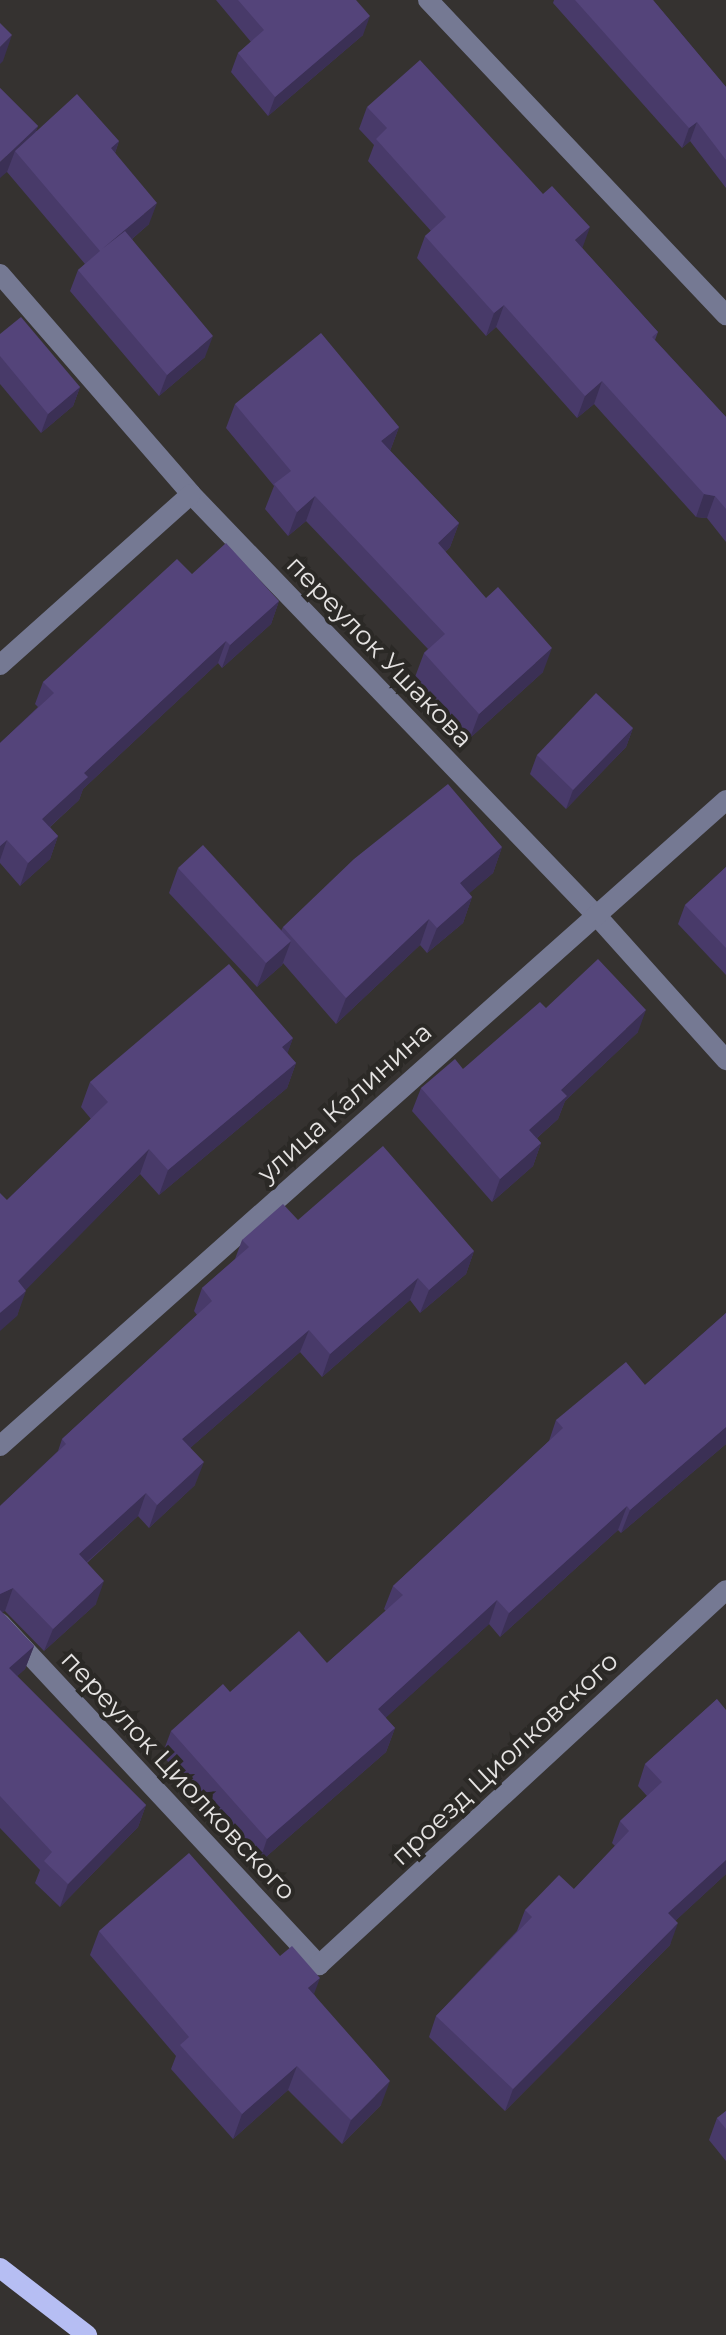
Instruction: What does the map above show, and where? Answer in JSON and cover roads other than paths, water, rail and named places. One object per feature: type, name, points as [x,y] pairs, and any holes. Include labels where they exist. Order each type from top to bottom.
[{"type":"main road","points":[[0,2268],[87,2335]]},
{"type":"street","points":[[428,0],[726,315]]},
{"type":"street","name":"переулок Ушакова","points":[[0,274],[191,494],[596,915],[726,1060]]},
{"type":"street","points":[[0,665],[191,494]]},
{"type":"street","name":"улица Калинина","points":[[0,1446],[726,800]]},
{"type":"street","name":"проезд Циолковского","points":[[319,1965],[726,1590]]},
{"type":"street","name":"переулок Циолковского","points":[[0,1623],[319,1965]]}]
